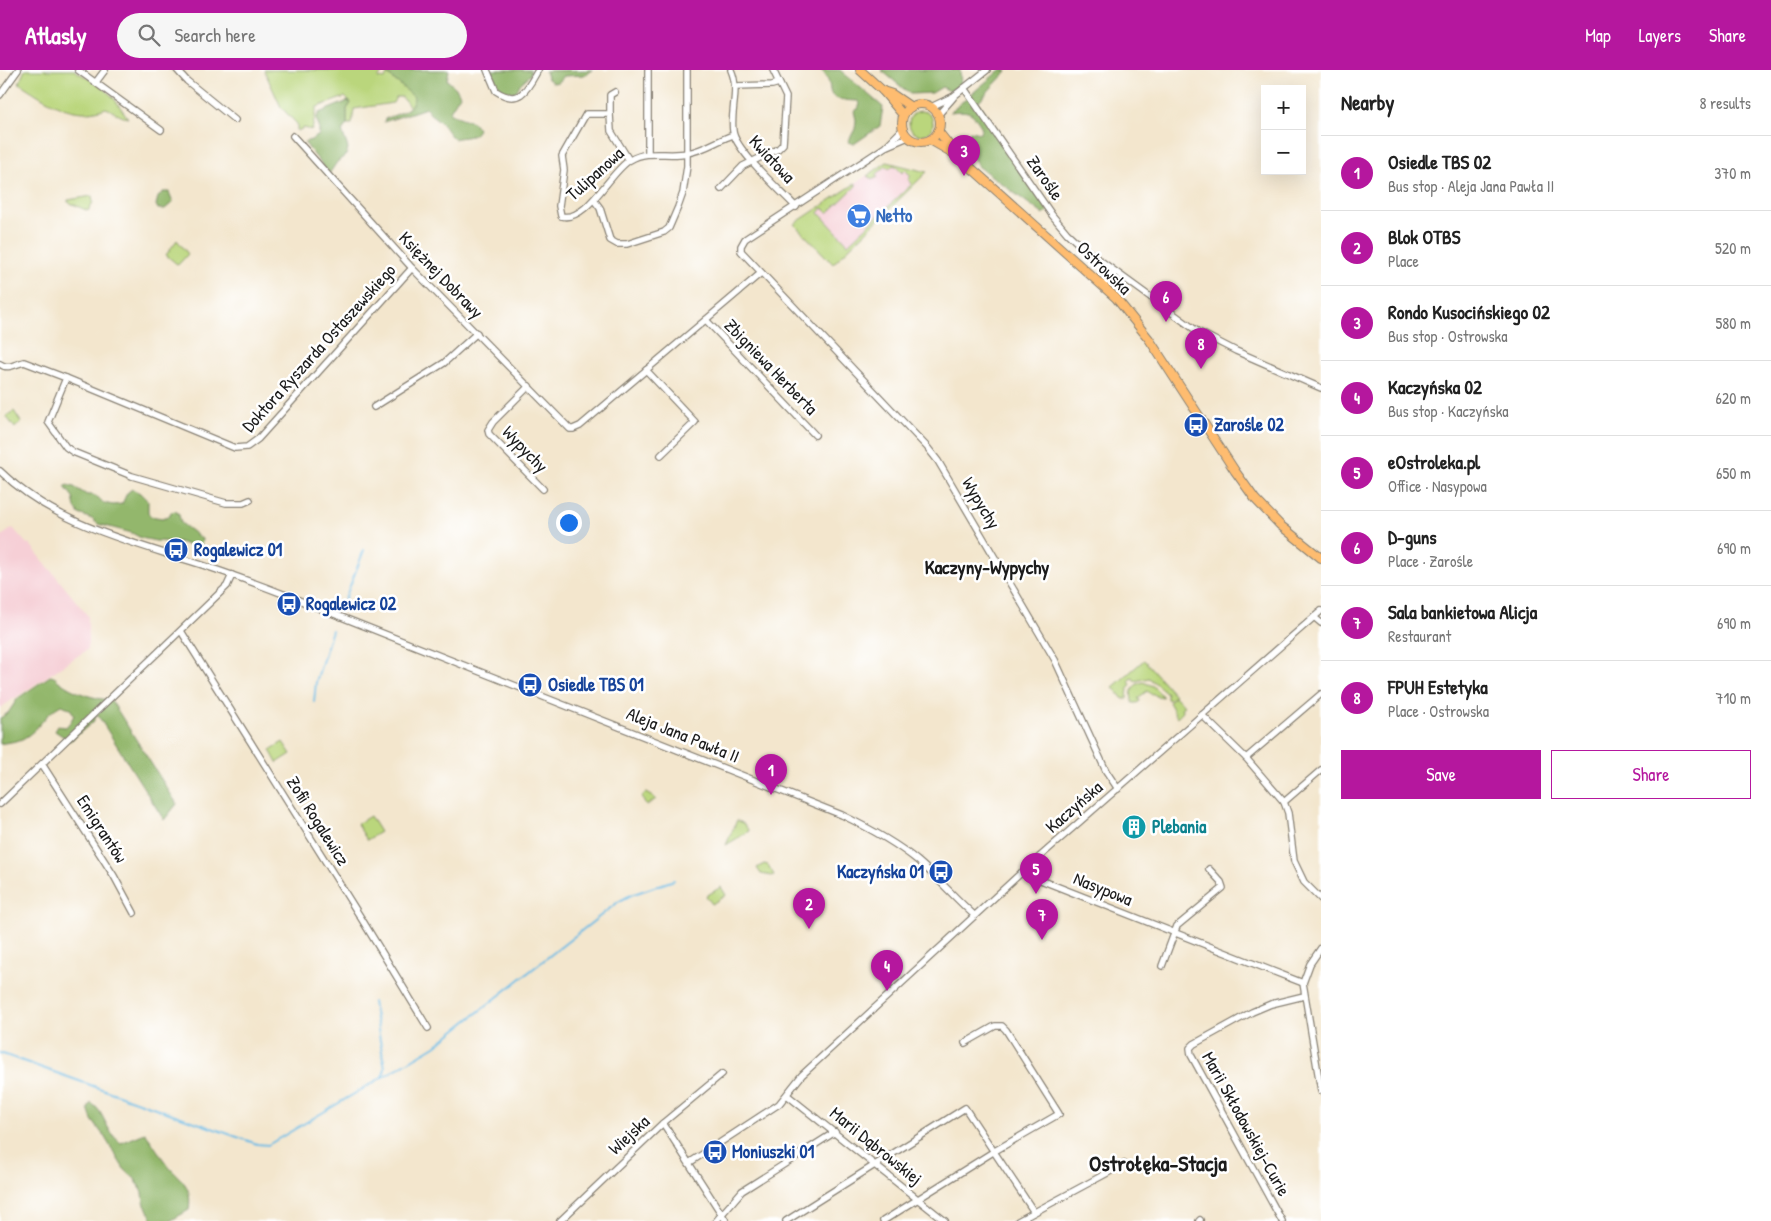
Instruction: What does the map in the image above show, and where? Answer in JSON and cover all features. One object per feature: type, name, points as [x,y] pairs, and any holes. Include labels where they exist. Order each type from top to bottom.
[{"type":"main road","points":[[860,70],[883,90],[904,115]]},
{"type":"main road","points":[[883,90],[910,107]]},
{"type":"main road","points":[[917,104],[925,104],[931,107],[938,115],[940,123],[938,131],[930,140],[919,142],[908,137],[902,129],[904,115],[910,107],[917,104]]},
{"type":"main road","name":"Ostrowska","points":[[938,131],[958,156],[1116,298],[1149,339],[1235,471],[1255,498],[1280,524],[1321,558]]},
{"type":"main road","name":"Ostrowska","points":[[930,140],[958,156]]},
{"type":"street","points":[[0,95],[18,70]]},
{"type":"street","points":[[78,70],[161,130]]},
{"type":"street","points":[[96,82],[105,70]]},
{"type":"street","points":[[178,70],[187,81],[235,120]]},
{"type":"street","points":[[487,70],[496,90],[504,94],[516,96],[524,93],[538,70]]},
{"type":"street","points":[[648,70],[648,153]]},
{"type":"street","points":[[594,200],[600,208],[608,236],[613,242],[627,244],[664,232],[669,228],[683,193],[687,172],[686,70]]},
{"type":"street","name":"Kwiatowa","points":[[731,70],[736,86],[732,121],[733,135],[736,142],[751,161],[796,207]]},
{"type":"street","points":[[720,189],[743,166],[778,149],[783,144],[786,97],[773,70]]},
{"type":"street","points":[[938,115],[954,96],[987,70]]},
{"type":"street","points":[[736,86],[772,85],[779,83]]},
{"type":"street","name":"Zarośle","points":[[964,88],[1030,185],[1062,227],[1083,248],[1197,331],[1236,351],[1321,388]]},
{"type":"street","points":[[615,92],[610,95],[611,131],[629,160]]},
{"type":"street","points":[[931,107],[954,96]]},
{"type":"street","name":"Tulipanowa","points":[[610,114],[586,114],[564,152],[562,158],[564,170],[559,206],[559,211],[563,217],[575,214],[594,200],[629,160],[648,153],[686,154],[733,135]]},
{"type":"street","points":[[885,147],[902,129]]},
{"type":"street","name":"Księżnej Dobrawy","points":[[293,136],[412,268],[573,430],[646,370]]},
{"type":"street","points":[[796,207],[885,147],[908,137]]},
{"type":"street","name":"Wypychy","points":[[796,207],[745,239],[741,246],[741,251],[927,447],[938,461],[1055,660],[1106,771],[1118,788]]},
{"type":"street","name":"Doktora Ryszarda Ostaszewskiego","points":[[66,378],[235,448],[247,447],[258,439],[412,268]]},
{"type":"street","points":[[1103,286],[1115,272]]},
{"type":"street","points":[[661,455],[695,422],[646,370],[761,273]]},
{"type":"street","name":"Zbigniewa Herberta","points":[[706,320],[815,434]]},
{"type":"street","points":[[374,406],[444,363],[477,333]]},
{"type":"street","points":[[0,364],[12,367],[24,362],[66,378],[48,422],[70,450],[132,476],[226,503],[243,503],[250,500]]},
{"type":"street","name":"Wypychy","points":[[529,386],[492,422],[488,430],[489,434],[542,489]]},
{"type":"street","name":"Aleja Jana Pawła II","points":[[0,471],[25,492],[56,512],[80,524],[232,575],[446,657],[842,815],[900,846],[920,862],[974,915]]},
{"type":"street","points":[[0,804],[227,586],[232,575]]},
{"type":"street","name":"Kaczyńska","points":[[689,1163],[777,1106],[806,1071],[1020,873],[1321,611]]},
{"type":"street","points":[[1314,617],[1321,622]]},
{"type":"street","name":"Zofii Rogalewicz","points":[[181,631],[428,1028]]},
{"type":"street","points":[[1246,758],[1321,694]]},
{"type":"street","points":[[1202,715],[1246,758],[1284,802],[1288,813],[1294,861],[1304,882],[1321,899]]},
{"type":"street","name":"Emigrantów","points":[[42,764],[114,876],[134,913]]},
{"type":"street","points":[[1284,802],[1321,770]]},
{"type":"street","points":[[1162,966],[1177,926],[1223,888],[1221,882],[1209,869]]},
{"type":"street","name":"Nasypowa","points":[[1020,873],[1302,983]]},
{"type":"street","points":[[1321,948],[1310,964],[1302,983],[1318,1056],[1321,1090]]},
{"type":"street","name":"Marii Skłodowskiej-Curie","points":[[1282,1221],[1191,1055],[1190,1048],[1252,1012],[1271,1004],[1304,996]]},
{"type":"street","points":[[883,1221],[993,1152],[1059,1114],[1002,1026],[995,1026],[965,1043]]},
{"type":"street","name":"Wiejska","points":[[560,1221],[663,1123],[722,1074]]},
{"type":"street","name":"Marii Dąbrowskiej","points":[[787,1094],[945,1221]]},
{"type":"street","points":[[786,1221],[965,1108],[1034,1212]]},
{"type":"street","points":[[663,1123],[726,1221]]},
{"type":"street","points":[[716,1221],[742,1191],[835,1132]]},
{"type":"street","points":[[1018,1221],[1124,1164]]},
{"type":"shaded area","points":[[887,162],[927,172],[833,264],[794,224]]},
{"type":"shaded area","points":[[13,528],[27,544],[29,543],[88,616],[88,649],[0,708],[0,537]]},
{"type":"green space","points":[[25,70],[74,70],[101,86],[113,97],[128,118],[106,108],[82,112],[60,107],[19,83]]},
{"type":"green space","points":[[264,70],[383,70],[378,78],[385,79],[387,74],[415,97],[414,103],[410,107],[402,97],[396,97],[393,103],[354,109],[352,124],[347,124],[347,109],[351,103],[345,97],[317,107],[312,130],[304,128],[297,131],[297,124],[281,107]]},
{"type":"green space","points":[[383,70],[449,70],[447,80],[457,89],[460,95],[450,111],[451,114],[473,122],[478,129],[471,136],[454,139],[426,108],[384,122],[385,119],[399,114],[411,106],[414,97]]},
{"type":"green space","points":[[490,70],[531,70],[530,75],[520,84],[516,92],[510,92],[505,91],[499,86]]},
{"type":"green space","points":[[593,70],[584,75],[564,76],[559,82],[553,83],[547,78],[545,71]]},
{"type":"green space","points":[[821,70],[840,70],[883,107],[880,126],[854,144],[848,142],[855,129],[854,111],[858,109],[860,104],[858,101],[832,96],[829,83]]},
{"type":"green space","points":[[881,70],[960,70],[961,84],[950,91],[942,87],[932,93],[910,94]]},
{"type":"green space","points":[[1000,70],[1007,71],[978,102],[985,112],[990,126],[1048,211],[1044,215],[978,166],[960,144],[968,137],[970,131],[980,133],[982,128],[976,118],[970,113],[962,111],[950,112]]},
{"type":"green space","points":[[348,101],[351,103],[347,109],[347,124],[342,131],[348,148],[346,155],[337,162],[329,174],[304,142],[319,135],[319,126],[316,119],[319,113]]},
{"type":"green space","points":[[921,111],[930,114],[933,123],[930,132],[921,135],[912,132],[909,123],[912,114]]},
{"type":"green space","points":[[887,162],[927,172],[833,264],[794,224],[856,183],[856,186],[828,213],[823,208],[819,213],[848,244],[912,184],[908,179],[911,176],[905,170],[902,173],[894,165],[889,169],[886,166],[876,175],[878,177],[874,179],[867,176]]},
{"type":"green space","points":[[163,192],[169,192],[173,202],[165,209],[158,209],[156,205],[158,197]]},
{"type":"green space","points":[[92,196],[93,202],[88,211],[68,202],[68,200]]},
{"type":"green space","points":[[177,240],[188,254],[178,265],[166,255]]},
{"type":"green space","points":[[14,411],[21,422],[15,428],[6,416]]},
{"type":"green space","points":[[67,485],[87,495],[96,496],[103,503],[113,505],[122,504],[127,493],[132,489],[140,493],[148,501],[150,516],[162,518],[176,511],[181,523],[202,539],[201,547],[199,549],[179,542],[141,538],[132,533],[98,524],[92,519],[79,514],[75,508],[73,497],[65,487]]},
{"type":"green space","points":[[1144,660],[1175,695],[1169,700],[1167,699],[1167,693],[1149,678],[1135,681],[1133,678],[1130,679],[1129,682],[1131,684],[1128,688],[1127,698],[1123,699],[1113,687]]},
{"type":"green space","points":[[50,676],[77,692],[111,700],[177,804],[164,820],[97,714],[93,722],[70,741],[55,731],[58,726],[66,727],[74,715],[70,708],[61,705],[55,708],[29,735],[16,741],[0,744],[0,718],[8,713],[18,698]]},
{"type":"green space","points":[[1143,682],[1153,686],[1163,697],[1152,695],[1147,691],[1138,698],[1140,701],[1133,703],[1132,690],[1136,685]]},
{"type":"green space","points":[[1175,696],[1184,706],[1181,708],[1183,711],[1177,717],[1169,702]]},
{"type":"green space","points":[[283,742],[291,754],[277,763],[270,750]]},
{"type":"green space","points":[[646,793],[656,799],[646,806],[642,798]]},
{"type":"green space","points":[[370,816],[380,832],[367,840],[357,824]]},
{"type":"green space","points":[[737,820],[744,824],[749,831],[726,845]]},
{"type":"green space","points":[[764,864],[768,865],[774,875],[761,874],[757,868]]},
{"type":"green space","points":[[721,887],[726,895],[712,904],[706,896]]},
{"type":"green space","points":[[91,1103],[99,1111],[112,1133],[121,1143],[145,1133],[166,1163],[187,1188],[190,1201],[189,1210],[170,1221],[153,1220],[144,1203],[143,1193],[135,1179],[124,1169],[92,1120],[88,1109]]},
{"type":"waterway","points":[[341,609],[364,550]]},
{"type":"waterway","points":[[314,702],[316,682],[332,630]]},
{"type":"waterway","points":[[0,1053],[257,1144],[268,1145],[435,1046],[618,902],[631,895],[674,880]]},
{"type":"waterway","points":[[373,1002],[385,1068],[383,1076]]},
{"type":"place","name":"Rondo Kusocińskiego 02","points":[[964,176]]},
{"type":"place","name":"Netto","points":[[859,216]]},
{"type":"place","name":"D-guns","points":[[1166,322]]},
{"type":"place","name":"FPUH Estetyka","points":[[1201,369]]},
{"type":"place","name":"Zarośle 02","points":[[1196,425]]},
{"type":"place","name":"Rogalewicz 01","points":[[176,550]]},
{"type":"place","name":"Rogalewicz 02","points":[[289,604]]},
{"type":"place","name":"Osiedle TBS 01","points":[[530,685]]},
{"type":"place","name":"Osiedle TBS 02","points":[[771,795]]},
{"type":"place","name":"Plebania","points":[[1134,827]]},
{"type":"place","name":"Kaczyńska 01","points":[[941,872]]},
{"type":"place","name":"eOstroleka.pl","points":[[1036,894]]},
{"type":"place","name":"Blok OTBS","points":[[809,929]]},
{"type":"place","name":"Sala bankietowa Alicja","points":[[1042,940]]},
{"type":"place","name":"Kaczyńska 02","points":[[887,991]]},
{"type":"place","name":"Moniuszki 01","points":[[715,1152]]},
{"type":"district","name":"Kaczyny-Wypychy","points":[[987,567]]},
{"type":"district","name":"Ostrołęka-Stacja","points":[[1158,1163]]}]
